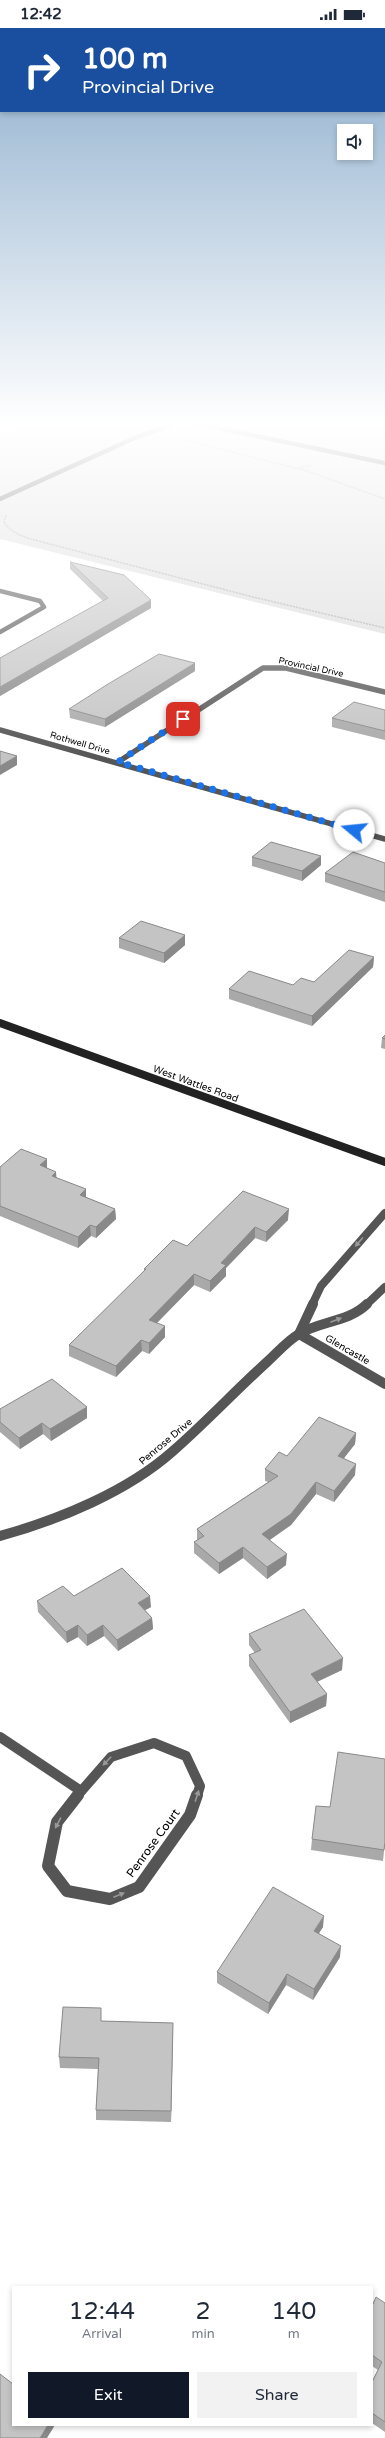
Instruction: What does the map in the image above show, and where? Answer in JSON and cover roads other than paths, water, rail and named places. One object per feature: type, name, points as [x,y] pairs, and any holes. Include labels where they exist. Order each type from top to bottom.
[{"type":"street","points":[[0,591],[40,602],[44,607],[0,632]]},
{"type":"street","name":"Provincial Drive","points":[[118,762],[262,668],[286,668],[385,692]]},
{"type":"street","name":"Rothwell Drive","points":[[0,730],[118,762],[385,839]]},
{"type":"street","name":"West Wattles Road","points":[[0,1023],[385,1162]]},
{"type":"street","name":"Penrose Drive","points":[[299,1334],[321,1286],[385,1213]]},
{"type":"street","name":"Penrose Drive","points":[[0,1536],[39,1525],[58,1517],[98,1499],[147,1472],[172,1452],[225,1400],[299,1334],[359,1312],[385,1287]]},
{"type":"street","name":"Glencastle","points":[[299,1334],[385,1384]]},
{"type":"street","points":[[0,1737],[81,1791]]},
{"type":"street","name":"Penrose Court","points":[[154,1743],[186,1756],[200,1786],[190,1815],[139,1887],[110,1899],[67,1891],[48,1866],[57,1822],[81,1791],[111,1757],[154,1743]]}]
